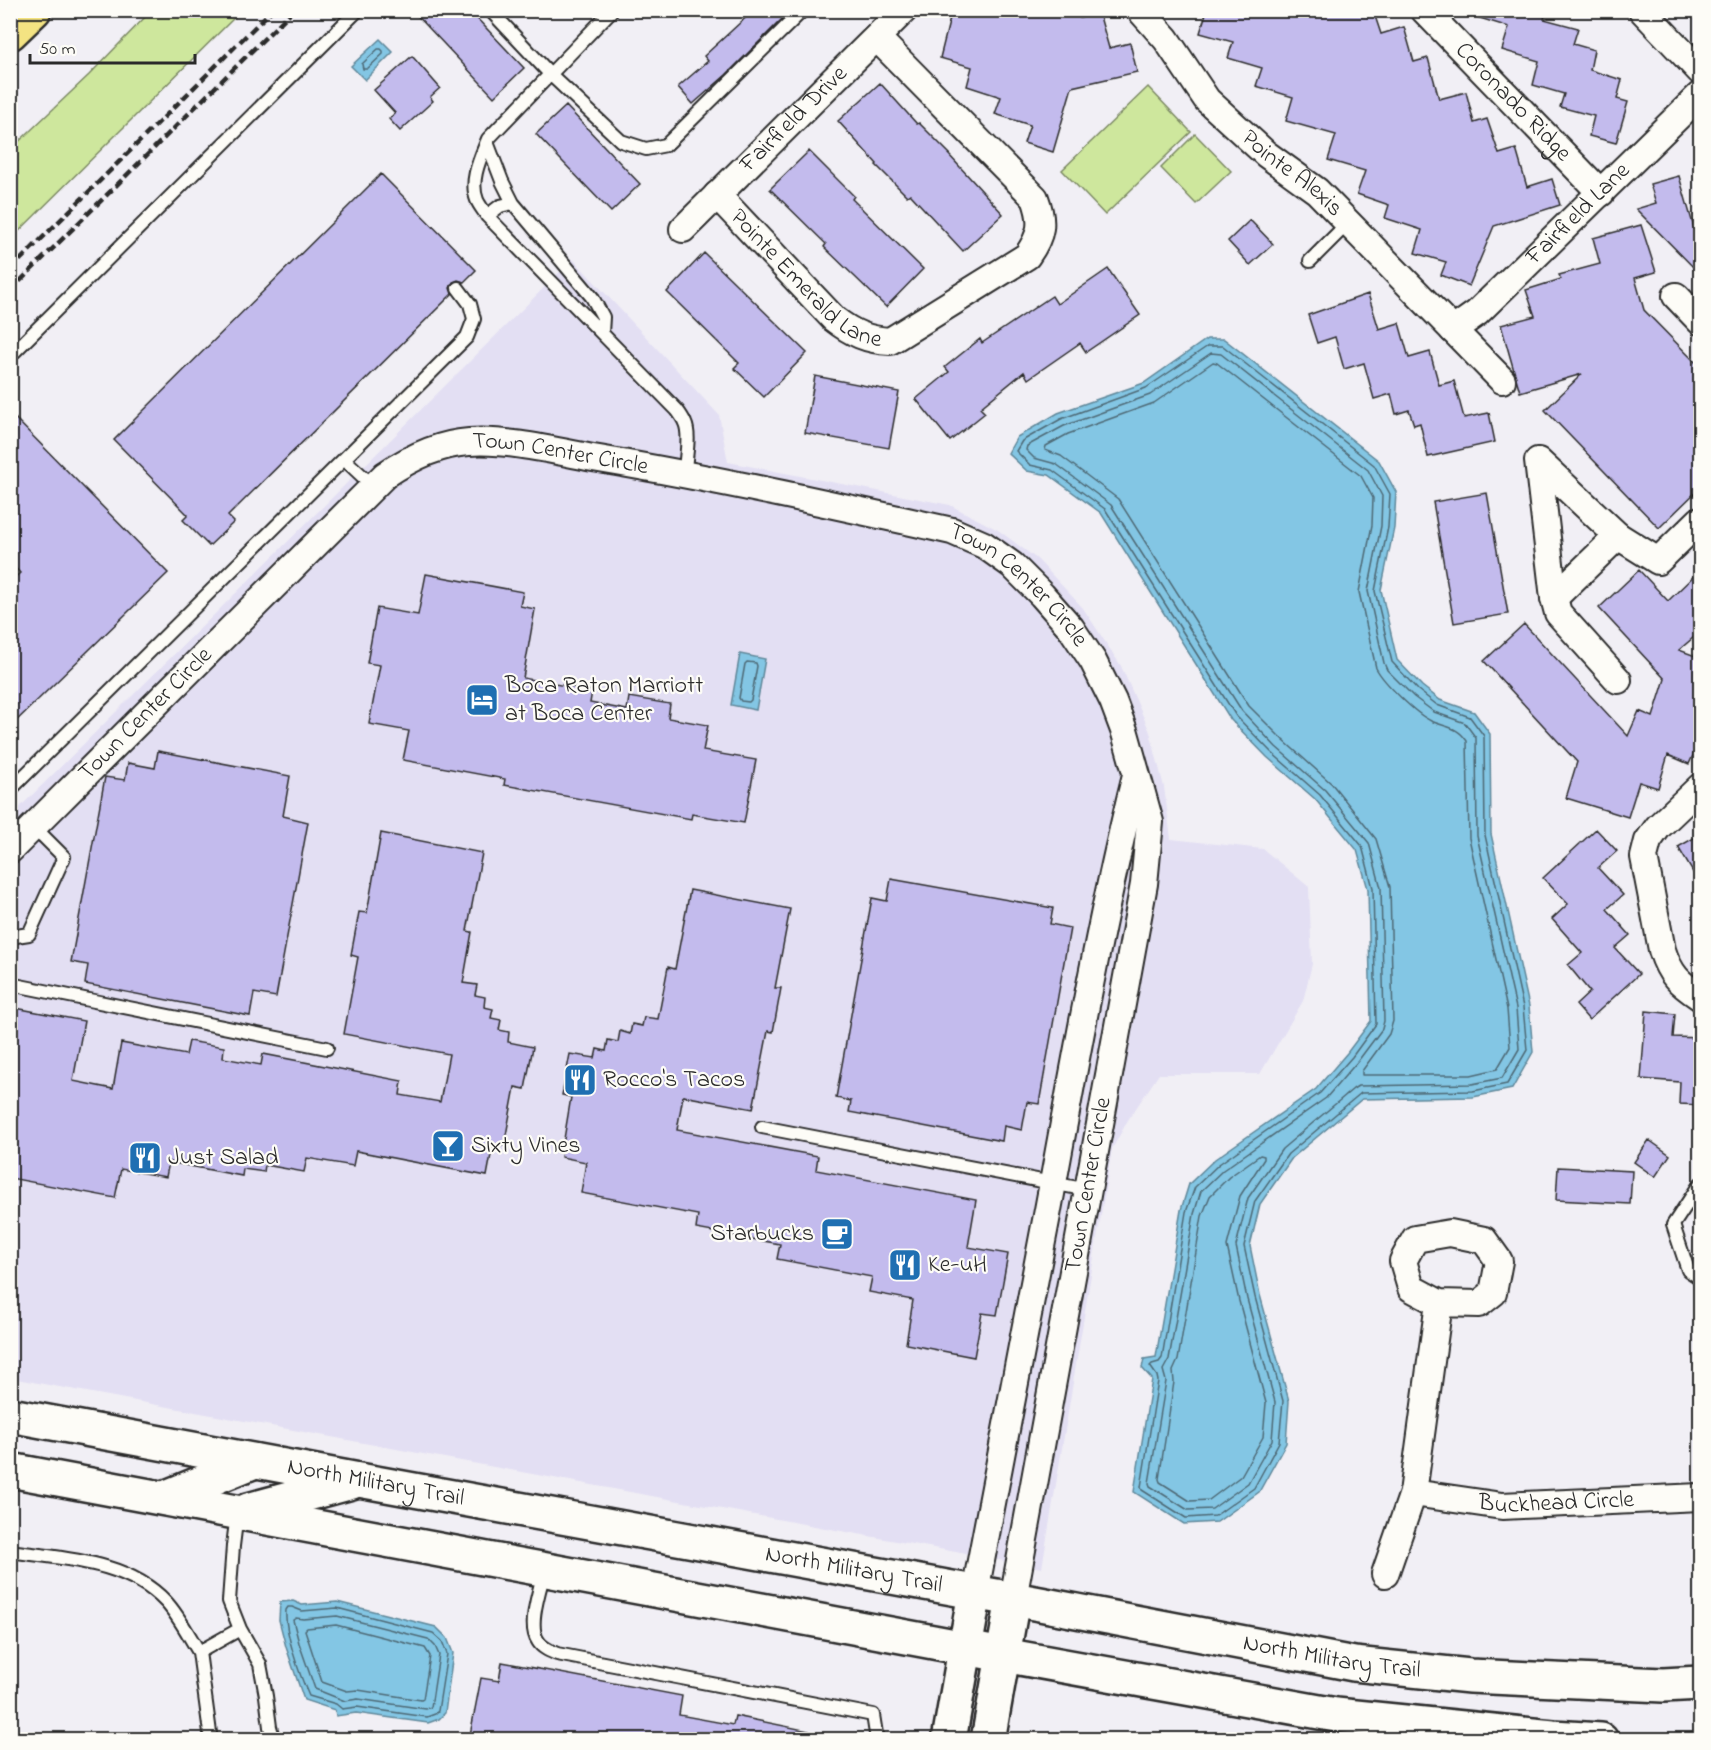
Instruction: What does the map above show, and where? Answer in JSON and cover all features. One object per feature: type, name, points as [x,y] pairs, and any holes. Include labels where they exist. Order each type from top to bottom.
[{"type":"highway","points":[[10,33],[34,10]]},
{"type":"main road","name":"North Military Trail","points":[[10,1415],[1354,1664],[1470,1676],[1663,1684],[1701,1683]]},
{"type":"main road","points":[[164,1498],[255,1461]]},
{"type":"main road","points":[[10,1470],[1003,1655],[1336,1714],[1498,1732],[1601,1740]]},
{"type":"main road","points":[[238,1512],[359,1480]]},
{"type":"main road","points":[[949,1740],[975,1592]]},
{"type":"main road","points":[[988,1740],[1013,1599]]},
{"type":"street","name":"Fairfield Drive","points":[[683,229],[904,10]]},
{"type":"street","name":"Pointe Alexis","points":[[1140,10],[1166,39],[1207,100],[1266,154],[1317,191],[1502,380]]},
{"type":"street","name":"Coronado Ridge","points":[[1424,10],[1601,192]]},
{"type":"street","points":[[1642,10],[1701,71]]},
{"type":"street","name":"Pointe Emerald Lane","points":[[717,195],[834,319],[854,333],[874,340],[890,341],[1027,256],[1036,243],[1041,229],[1040,213],[1035,198],[877,38]]},
{"type":"street","name":"Fairfield Lane","points":[[1453,330],[1477,312],[1701,95]]},
{"type":"street","points":[[1676,296],[1701,321]]},
{"type":"street","name":"Town Center Circle","points":[[10,850],[385,475],[432,450],[466,442],[483,441],[685,473],[952,531],[984,545],[1012,565],[1071,628],[1093,661],[1113,701],[1137,772],[1150,822],[1144,884],[1013,1599]]},
{"type":"street","points":[[1618,680],[1558,613],[1554,598],[1538,461],[1618,536],[1658,561],[1701,520]]},
{"type":"street","points":[[1554,598],[1618,536]]},
{"type":"street","name":"Town Center Circle","points":[[975,1592],[1097,944],[1137,772]]},
{"type":"street","points":[[1701,786],[1658,827],[1648,841],[1644,857],[1667,965],[1675,978],[1701,997]]},
{"type":"street","points":[[1385,1574],[1413,1493],[1439,1303]]},
{"type":"street","name":"Buckhead Circle","points":[[1413,1493],[1502,1506],[1701,1497]]},
{"type":"lane","points":[[10,356],[358,10]]},
{"type":"lane","points":[[490,10],[551,75],[621,141],[646,149],[666,145],[803,10]]},
{"type":"lane","points":[[612,10],[487,142],[477,164],[474,185],[477,200],[487,216],[677,410],[686,424],[688,439],[685,473]]},
{"type":"lane","points":[[487,142],[513,203],[592,297],[603,317],[602,333]]},
{"type":"lane","points":[[487,216],[500,206],[513,203]]},
{"type":"lane","points":[[1310,261],[1348,223]]},
{"type":"lane","points":[[10,790],[467,337],[474,319],[470,304],[458,288]]},
{"type":"lane","points":[[345,459],[374,487]]},
{"type":"lane","points":[[10,937],[29,934],[64,857],[34,826]]},
{"type":"lane","points":[[10,984],[327,1048]]},
{"type":"lane","points":[[762,1127],[1088,1190]]},
{"type":"lane","points":[[1701,1184],[1673,1225],[1688,1270],[1701,1278]]},
{"type":"lane","points":[[238,1512],[232,1546],[229,1601],[240,1629],[260,1664],[274,1740]]},
{"type":"lane","points":[[10,1551],[96,1564],[121,1571],[146,1585],[167,1602],[199,1652],[211,1740]]},
{"type":"lane","points":[[545,1570],[533,1622],[534,1634],[538,1642],[546,1649],[568,1656],[873,1715],[877,1740]]},
{"type":"lane","points":[[199,1652],[240,1629]]},
{"type":"shaded area","points":[[573,259],[719,415],[728,462],[950,505],[998,530],[1037,559],[1083,608],[1121,666],[1150,732],[1164,787],[1171,839],[1263,849],[1309,887],[1312,964],[1303,1001],[1260,1074],[1159,1074],[1128,1120],[1112,1149],[1042,1568],[11,1378],[11,816]]},
{"type":"green space","points":[[151,11],[241,11],[11,239],[11,149],[89,75]]},
{"type":"green space","points":[[1148,87],[1191,132],[1105,215],[1062,170]]},
{"type":"green space","points":[[1195,134],[1231,171],[1196,204],[1161,168]]},
{"type":"water","points":[[380,39],[393,52],[365,80],[351,66]]},
{"type":"water","points":[[1207,339],[1224,339],[1379,461],[1396,492],[1394,528],[1381,590],[1397,660],[1422,686],[1440,700],[1474,712],[1490,734],[1491,834],[1529,1006],[1533,1052],[1512,1089],[1473,1097],[1362,1099],[1292,1158],[1260,1204],[1250,1246],[1260,1295],[1289,1401],[1286,1443],[1259,1492],[1217,1522],[1184,1524],[1134,1492],[1152,1379],[1142,1368],[1144,1359],[1156,1357],[1181,1210],[1189,1184],[1215,1159],[1316,1089],[1371,1021],[1368,889],[1357,850],[1315,799],[1267,757],[1231,720],[1101,513],[1049,475],[1027,471],[1008,453],[1017,437],[1058,413],[1144,383]]},
{"type":"water","points":[[740,654],[765,659],[756,710],[731,705]]},
{"type":"water","points":[[293,1601],[302,1605],[337,1602],[436,1627],[447,1638],[453,1653],[445,1713],[439,1719],[428,1723],[356,1713],[336,1716],[335,1710],[304,1700],[279,1620],[280,1602]]},
{"type":"building","points":[[412,10],[469,10],[524,68],[494,97]]},
{"type":"building","points":[[754,10],[791,10],[726,75],[693,104],[678,87],[708,61],[704,56]]},
{"type":"building","points":[[952,10],[1078,10],[1080,18],[1099,13],[1109,48],[1130,43],[1137,72],[1072,87],[1053,152],[1024,143],[1030,125],[995,114],[1001,97],[967,86],[972,67],[940,58]]},
{"type":"building","points":[[1207,10],[1373,10],[1381,34],[1404,27],[1414,62],[1428,58],[1439,99],[1466,92],[1474,123],[1487,119],[1499,154],[1516,149],[1527,187],[1552,179],[1560,205],[1494,226],[1469,286],[1441,275],[1446,262],[1415,253],[1422,230],[1385,218],[1389,205],[1357,194],[1365,171],[1328,160],[1336,135],[1286,121],[1293,97],[1256,86],[1262,68],[1228,58],[1233,42],[1200,33]]},
{"type":"building","points":[[1471,10],[1530,10],[1545,15],[1544,19],[1578,28],[1573,44],[1594,50],[1590,70],[1622,80],[1617,99],[1628,102],[1616,143],[1589,136],[1594,116],[1560,107],[1564,94],[1533,85],[1539,61],[1502,50],[1509,27],[1470,15]]},
{"type":"building","points":[[412,56],[440,88],[430,97],[433,101],[400,131],[389,119],[395,113],[374,90]]},
{"type":"building","points":[[880,83],[917,124],[919,123],[950,154],[1003,214],[963,251],[910,194],[907,196],[876,165],[838,121]]},
{"type":"building","points":[[566,106],[640,184],[611,212],[536,134]]},
{"type":"building","points":[[809,151],[854,196],[852,199],[923,269],[886,307],[824,247],[826,244],[770,189]]},
{"type":"building","points":[[381,174],[476,270],[464,282],[458,280],[453,282],[450,288],[452,294],[228,516],[234,522],[209,546],[183,520],[188,515],[114,440]]},
{"type":"building","points":[[1679,176],[1701,252],[1701,275],[1636,209],[1656,203],[1650,184]]},
{"type":"building","points":[[1250,220],[1273,244],[1250,265],[1228,241]]},
{"type":"building","points":[[1641,225],[1656,272],[1635,278],[1644,310],[1701,368],[1701,487],[1659,528],[1545,410],[1582,374],[1520,392],[1501,325],[1535,316],[1526,290],[1561,279],[1559,275],[1600,264],[1593,238]]},
{"type":"building","points":[[704,253],[807,353],[764,397],[734,368],[739,363],[667,292]]},
{"type":"building","points":[[1108,269],[1140,315],[1086,352],[1080,343],[1028,379],[1024,372],[980,408],[985,413],[950,441],[916,399],[949,372],[945,367],[980,339],[982,343],[1052,296],[1057,304]]},
{"type":"building","points":[[1368,294],[1379,329],[1399,323],[1409,358],[1430,352],[1439,385],[1454,381],[1464,418],[1489,413],[1495,442],[1428,457],[1420,423],[1414,425],[1409,410],[1396,414],[1391,394],[1374,399],[1364,363],[1344,369],[1335,337],[1317,343],[1308,315]]},
{"type":"building","points":[[815,376],[899,392],[889,448],[805,433]]},
{"type":"building","points":[[10,413],[168,573],[10,727],[10,582],[20,573],[10,562]]},
{"type":"building","points":[[1487,493],[1508,614],[1454,623],[1433,502]]},
{"type":"building","points":[[1701,569],[1701,631],[1679,650],[1701,658],[1701,738],[1689,764],[1668,755],[1658,788],[1639,782],[1628,817],[1566,798],[1577,762],[1484,661],[1524,624],[1628,736],[1639,711],[1653,717],[1665,679],[1599,608],[1639,570],[1668,601]]},
{"type":"building","name":"Boca Raton Marriott at Boca Center","points":[[426,574],[523,592],[520,606],[535,609],[523,678],[592,691],[590,703],[627,710],[629,697],[670,704],[668,718],[708,725],[703,751],[756,760],[744,823],[692,814],[691,819],[504,785],[505,779],[403,760],[409,731],[369,724],[380,665],[367,663],[377,608],[418,615]]},
{"type":"building","points":[[158,751],[290,776],[283,816],[308,822],[276,997],[254,993],[250,1016],[85,984],[88,965],[71,962],[105,777],[125,780],[128,763],[155,768]]},
{"type":"building","points":[[1596,829],[1617,851],[1598,868],[1623,895],[1607,909],[1630,935],[1615,948],[1639,974],[1589,1020],[1576,1005],[1590,992],[1568,965],[1582,953],[1552,919],[1568,904],[1543,878]]},
{"type":"building","points":[[381,833],[482,853],[467,931],[472,932],[463,983],[477,985],[475,995],[485,997],[484,1007],[493,1009],[491,1018],[501,1020],[499,1030],[509,1032],[508,1042],[533,1047],[525,1089],[515,1087],[504,1146],[493,1144],[487,1176],[356,1151],[353,1166],[307,1158],[304,1172],[265,1165],[264,1172],[243,1169],[242,1176],[169,1162],[166,1177],[121,1169],[115,1198],[10,1178],[10,1007],[84,1021],[73,1081],[113,1089],[121,1043],[186,1055],[189,1041],[224,1047],[223,1058],[261,1065],[263,1054],[402,1081],[400,1095],[440,1102],[449,1054],[344,1034],[358,957],[351,955],[359,912],[367,913]]},
{"type":"building","points":[[1701,834],[1701,886],[1678,847]]},
{"type":"building","points":[[891,879],[1053,908],[1050,924],[1070,928],[1039,1104],[1027,1102],[1022,1130],[1004,1126],[1002,1141],[849,1112],[851,1101],[836,1098],[872,898],[887,901]]},
{"type":"building","points":[[690,890],[790,909],[775,988],[781,988],[773,1032],[768,1031],[753,1109],[683,1096],[677,1130],[818,1156],[816,1170],[976,1200],[968,1247],[1008,1254],[997,1315],[982,1313],[974,1357],[906,1344],[913,1300],[869,1292],[872,1277],[777,1259],[780,1244],[696,1229],[698,1215],[581,1193],[586,1162],[561,1157],[571,1097],[562,1095],[570,1054],[595,1058],[597,1049],[606,1051],[608,1040],[618,1042],[620,1031],[630,1034],[632,1024],[642,1026],[644,1017],[658,1019],[668,967],[675,969]]},
{"type":"building","points":[[1646,1011],[1675,1014],[1673,1037],[1701,1038],[1701,1105],[1679,1104],[1680,1082],[1641,1079]]},
{"type":"building","points":[[1649,1140],[1670,1155],[1655,1177],[1634,1162]]},
{"type":"building","points":[[1558,1167],[1632,1171],[1630,1204],[1556,1200]]},
{"type":"building","points":[[502,1662],[682,1696],[679,1715],[733,1725],[735,1716],[809,1731],[809,1740],[469,1740],[481,1678],[499,1681]]},
{"type":"railway","points":[[10,270],[272,10]]},
{"type":"railway","points":[[10,291],[293,10]]},
{"type":"place","name":"Boca Raton Marriott at Boca Center","points":[[482,700]]},
{"type":"place","name":"Rocco's Tacos","points":[[580,1080]]},
{"type":"place","name":"Sixty Vines","points":[[448,1146]]},
{"type":"place","name":"Just Salad","points":[[145,1158]]},
{"type":"place","name":"Starbucks","points":[[837,1234]]},
{"type":"place","name":"Ke-uH","points":[[905,1265]]}]
